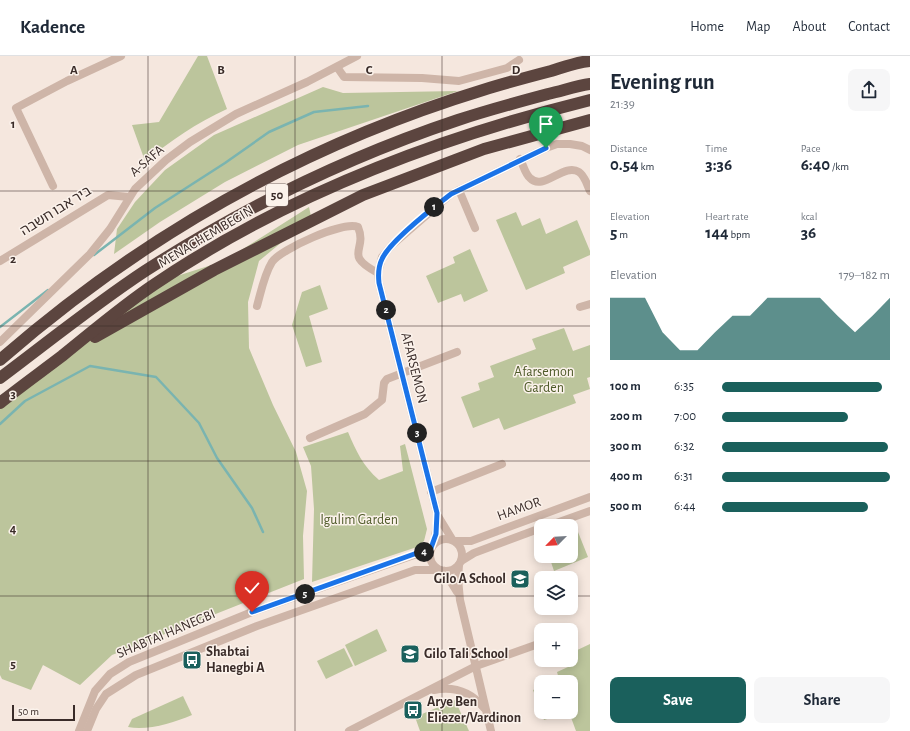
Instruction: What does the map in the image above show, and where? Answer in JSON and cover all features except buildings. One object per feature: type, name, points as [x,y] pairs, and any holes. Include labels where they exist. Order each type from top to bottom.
[{"type":"highway","points":[[0,360],[36,328],[114,270],[182,224],[240,191],[327,148],[398,118],[512,81],[590,61]]},
{"type":"highway","name":"MENACHEM BEGIN","points":[[0,378],[105,298],[144,271],[217,227],[276,195],[359,156],[424,132],[488,110],[590,84]]},
{"type":"highway","name":"MENACHEM BEGIN","points":[[0,403],[155,284],[221,243],[268,217],[378,166],[501,124],[590,100]]},
{"type":"highway","points":[[58,359],[214,270],[364,195],[484,149],[590,120]]},
{"type":"street","points":[[53,186],[16,108],[67,81],[121,56]]},
{"type":"street","name":"A-SAFA","points":[[0,342],[90,254],[110,229],[134,189],[166,160],[218,124],[356,56]]},
{"type":"street","points":[[336,67],[344,77],[422,78],[459,82],[507,68],[519,60]]},
{"type":"street","points":[[257,306],[267,273],[278,255],[300,243],[347,226],[358,227],[360,232],[357,253],[359,260],[364,266],[378,273],[382,257],[392,245],[438,204],[459,190],[520,159],[557,144],[576,145],[590,150]]},
{"type":"street","points":[[520,159],[529,178],[535,181],[542,181],[572,170],[579,172],[590,191]]},
{"type":"street","points":[[459,190],[475,228]]},
{"type":"street","name":"ביר אבו חשבה","points":[[0,261],[108,194],[129,197]]},
{"type":"street","name":"AFARSEMON","points":[[378,273],[437,513],[437,524],[432,546]]},
{"type":"street","points":[[580,307],[590,304]]},
{"type":"street","points":[[310,438],[371,410],[382,400],[384,383],[387,379],[457,352]]},
{"type":"street","points":[[431,492],[502,464]]},
{"type":"street","name":"HAMOR","points":[[454,540],[471,541],[590,497]]},
{"type":"street","name":"HAMOR","points":[[568,519],[590,511]]},
{"type":"street","name":"AFARSEMON","points":[[437,513],[454,540]]},
{"type":"street","name":"HAMOR","points":[[460,563],[474,553],[534,531]]},
{"type":"street","points":[[460,600],[442,570],[432,563],[430,558],[432,546],[442,539],[454,540],[461,548],[458,579],[460,600],[491,731]]},
{"type":"street","name":"SHABTAI HANEGBI","points":[[79,731],[95,691],[110,674],[124,665],[165,646],[252,612],[432,546]]},
{"type":"street","points":[[442,570],[453,570],[460,563]]},
{"type":"street","name":"SHABTAI HANEGBI","points":[[87,731],[96,709],[106,694],[136,675],[256,626],[415,570],[442,570]]},
{"type":"street","points":[[349,731],[476,666],[534,645]]},
{"type":"street","points":[[428,691],[443,688],[460,691],[472,696],[486,711]]},
{"type":"green space","points":[[198,56],[207,56],[227,109],[184,133],[145,161],[132,125],[159,122]]},
{"type":"green space","points":[[323,87],[343,93],[458,91],[298,145],[225,182],[160,222],[114,254],[117,229],[135,202],[165,170],[214,135]]},
{"type":"green space","points":[[309,207],[313,226],[288,237],[259,261],[248,302],[249,348],[273,405],[296,452],[307,491],[303,536],[304,579],[112,655],[80,685],[43,665],[31,690],[2,679],[0,675],[0,404],[152,284],[224,261]]},
{"type":"green space","points":[[516,212],[522,226],[540,218],[546,234],[577,220],[590,251],[590,255],[563,267],[565,273],[526,290],[496,220]]},
{"type":"green space","points":[[470,249],[488,291],[464,302],[461,294],[438,303],[426,276],[455,263],[453,257]]},
{"type":"green space","points":[[320,285],[328,309],[309,316],[322,362],[306,367],[292,325],[302,292]]},
{"type":"green space","name":"Afarsemon Garden","points":[[564,328],[573,351],[590,345],[590,377],[587,378],[590,389],[573,395],[576,403],[504,430],[499,418],[473,428],[461,397],[480,390],[478,383],[494,377],[490,366],[536,349],[532,339]]},
{"type":"green space","name":"Igulim Garden","points":[[348,432],[360,458],[373,475],[379,480],[403,471],[400,446],[405,444],[427,529],[424,541],[417,547],[312,582],[314,509],[311,466],[303,447]]},
{"type":"green space","points":[[578,532],[588,557],[578,561]]},
{"type":"green space","points":[[551,563],[573,563],[554,571]]},
{"type":"green space","points":[[377,629],[387,651],[355,666],[345,645]]},
{"type":"green space","points":[[590,644],[590,731],[576,731],[572,719],[578,719],[578,675],[558,675],[557,672],[568,667],[578,667],[578,650]]},
{"type":"green space","points":[[344,648],[353,666],[326,679],[317,661]]},
{"type":"green space","points":[[183,696],[192,715],[160,726],[143,728],[128,727],[132,719]]},
{"type":"green space","points":[[455,700],[469,731],[420,731],[415,717]]},
{"type":"waterway","points":[[94,255],[155,208],[225,163],[269,132],[314,112],[368,106]]},
{"type":"waterway","points":[[0,327],[48,290]]},
{"type":"waterway","points":[[0,424],[25,401],[90,366],[156,377],[199,423],[217,458],[252,508],[263,532]]},
{"type":"place","name":"Gilo A School","points":[[520,579]]},
{"type":"place","name":"Gilo Tali School","points":[[410,654]]},
{"type":"place","name":"Shabtai Hanegbi A","points":[[192,660]]},
{"type":"place","name":"Arye Ben Eliezer/Vardinon","points":[[413,710]]},
{"type":"route","points":[[252,612],[419,554],[431,548],[434,544],[437,513],[379,283],[379,264],[382,257],[392,245],[451,194],[533,152],[546,148]]}]
